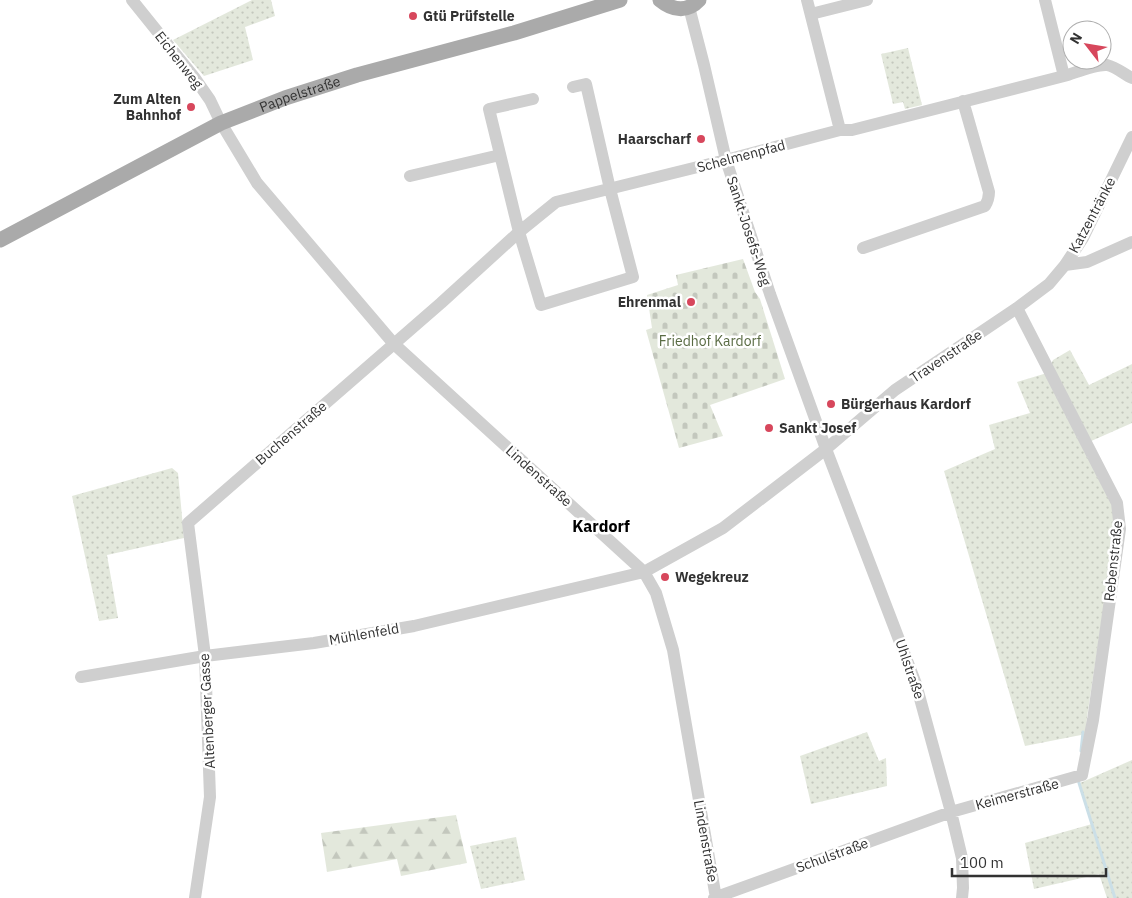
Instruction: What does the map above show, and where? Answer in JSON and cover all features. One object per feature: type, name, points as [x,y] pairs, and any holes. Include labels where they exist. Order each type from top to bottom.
[{"type":"main road","name":"Pappelstraße","points":[[0,240],[221,123],[285,98],[356,75],[514,33],[620,0]]},
{"type":"main road","points":[[660,0],[668,7],[678,9],[694,4]]},
{"type":"street","name":"Eichenweg","points":[[132,0],[194,77],[210,100],[221,123]]},
{"type":"street","points":[[807,0],[840,130]]},
{"type":"street","points":[[811,14],[866,0]]},
{"type":"street","points":[[1045,0],[1064,76]]},
{"type":"street","name":"Sankt-Josefs-Weg","points":[[694,4],[704,65],[726,160],[770,294],[826,449]]},
{"type":"street","name":"Schelmenpfad","points":[[394,344],[519,232],[556,202],[840,130],[852,130],[1064,76],[1095,66],[1106,65],[1132,78]]},
{"type":"street","points":[[533,99],[489,110],[519,232],[541,305],[633,277],[610,189],[586,84],[573,88]]},
{"type":"street","points":[[863,248],[985,206],[989,198],[989,192],[963,101]]},
{"type":"street","name":"Lindenstraße","points":[[221,123],[257,183],[394,344],[644,572],[656,593],[673,650],[716,898]]},
{"type":"street","name":"Katzentränke","points":[[1065,265],[1083,238],[1132,137]]},
{"type":"street","points":[[410,176],[500,155]]},
{"type":"street","points":[[1065,265],[1087,262],[1132,242]]},
{"type":"street","name":"Travenstraße","points":[[644,572],[723,528],[826,449],[895,390],[1017,308],[1049,284],[1065,265]]},
{"type":"street","name":"Rebenstraße","points":[[1017,308],[1117,503],[1120,529],[1093,720],[1080,776]]},
{"type":"street","name":"Buchenstraße","points":[[188,523],[394,344]]},
{"type":"street","name":"Uhlstraße","points":[[826,449],[916,684],[962,858],[962,898]]},
{"type":"street","name":"Altenberger Gasse","points":[[188,523],[205,656],[210,797],[195,898]]},
{"type":"street","name":"Mühlenfeld","points":[[81,677],[205,656],[314,643],[414,626],[644,572]]},
{"type":"street","name":"Keimerstraße","points":[[951,812],[1080,776]]},
{"type":"street","name":"Schulstraße","points":[[716,898],[951,812]]},
{"type":"green space","points":[[252,0],[271,0],[275,16],[245,27],[253,60],[204,76],[173,40]]},
{"type":"green space","points":[[908,48],[922,105],[905,109],[903,102],[893,104],[881,54]]},
{"type":"green space","name":"Friedhof Kardorf","points":[[743,259],[755,292],[760,299],[785,379],[710,405],[723,436],[679,448],[646,330],[652,328],[647,295],[678,285],[676,275]]},
{"type":"green space","points":[[1070,350],[1089,385],[1132,364],[1132,423],[1089,442],[1113,504],[1116,527],[1086,734],[1025,746],[944,471],[995,449],[989,425],[1030,413],[1017,382],[1047,373],[1053,360]]},
{"type":"green space","points":[[172,468],[178,473],[184,538],[107,555],[118,618],[99,621],[72,496]]},
{"type":"green space","points":[[867,732],[879,761],[886,758],[887,786],[811,804],[800,756]]},
{"type":"green space","points":[[1132,760],[1132,898],[1107,898],[1099,874],[1034,889],[1025,843],[1092,824],[1080,783]]},
{"type":"green space","points":[[456,815],[467,863],[401,876],[397,859],[327,872],[321,833]]},
{"type":"green space","points":[[516,837],[525,880],[481,889],[470,846]]},
{"type":"waterway","points":[[1081,751],[1083,732]]},
{"type":"waterway","points":[[1078,779],[1115,898]]},
{"type":"place","name":"Gtü Prüfstelle","points":[[413,16]]},
{"type":"place","name":"Zum Alten Bahnhof","points":[[191,107]]},
{"type":"place","name":"Haarscharf","points":[[701,139]]},
{"type":"place","name":"Ehrenmal","points":[[691,302]]},
{"type":"place","name":"Bürgerhaus Kardorf","points":[[831,404]]},
{"type":"place","name":"Sankt Josef","points":[[769,428]]},
{"type":"place","name":"Wegekreuz","points":[[665,577]]},
{"type":"district","name":"Kardorf","points":[[601,526]]}]
